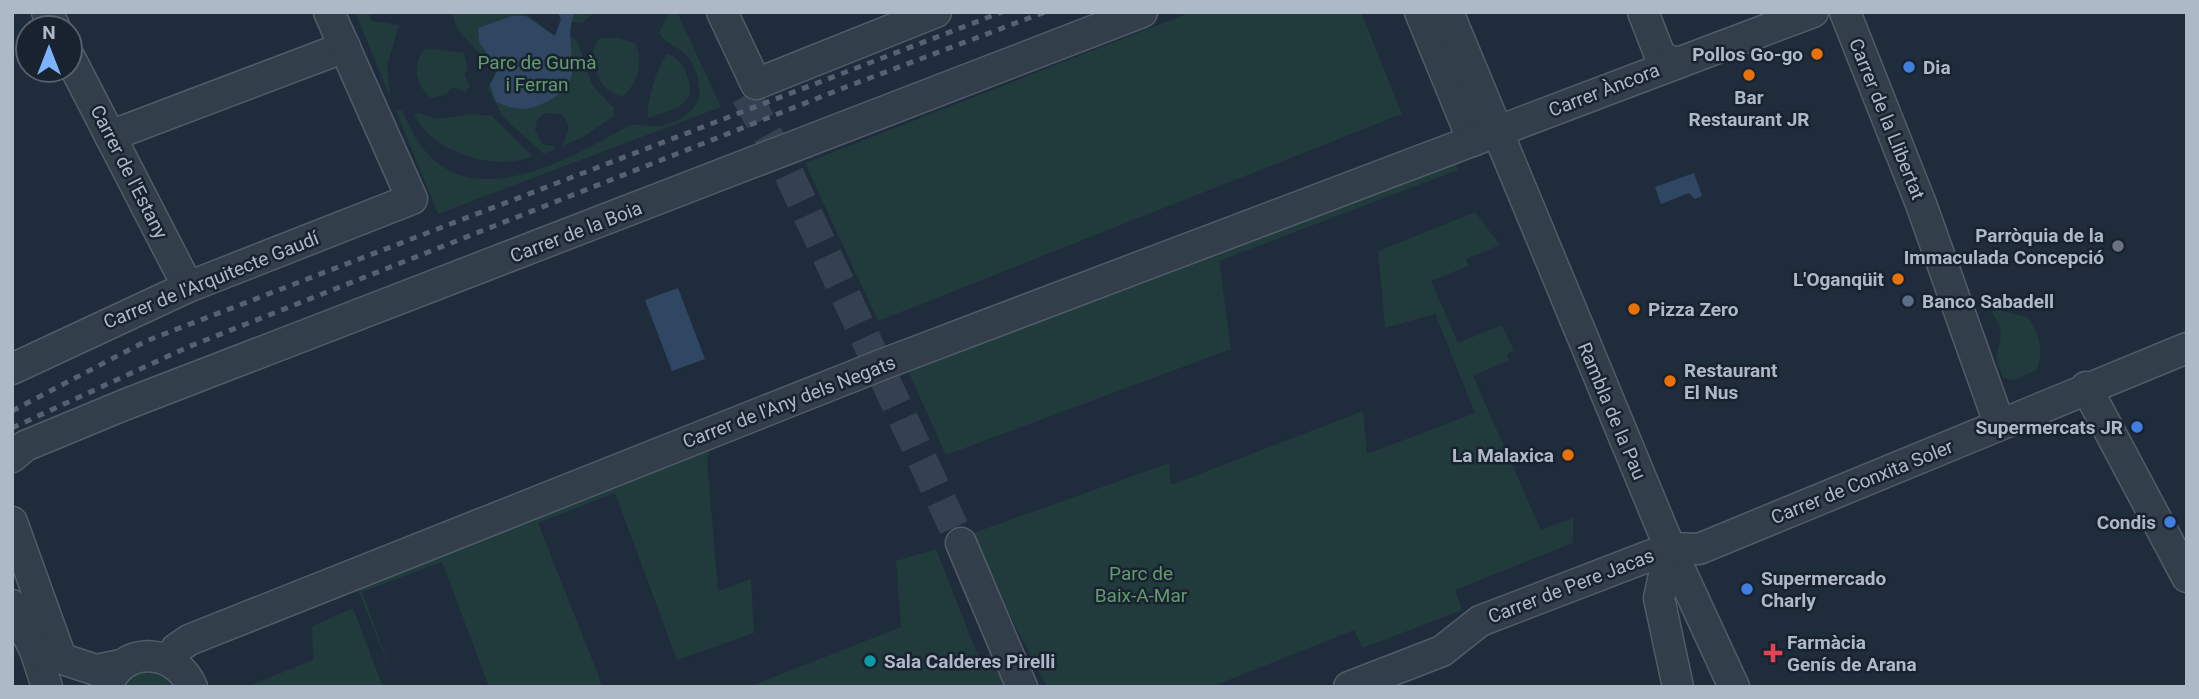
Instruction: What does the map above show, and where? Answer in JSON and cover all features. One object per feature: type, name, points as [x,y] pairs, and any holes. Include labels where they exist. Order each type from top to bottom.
[{"type":"street","points":[[110,136],[345,47],[330,12]]},
{"type":"street","points":[[709,12],[751,89]]},
{"type":"street","points":[[722,12],[751,89]]},
{"type":"street","name":"Carrer de la Boia","points":[[12,457],[25,446],[124,405],[1142,12]]},
{"type":"street","name":"Rambla de la Pau","points":[[1420,12],[1485,136],[1734,687]]},
{"type":"street","name":"Rambla de la Pau","points":[[1448,12],[1485,136]]},
{"type":"street","points":[[1643,12],[1664,63]]},
{"type":"street","name":"Carrer Àncora","points":[[1485,136],[1664,63],[1813,12]]},
{"type":"street","name":"Carrer de la Llibertat","points":[[1845,12],[1921,204],[1999,423]]},
{"type":"street","points":[[751,89],[929,14]]},
{"type":"street","name":"Carrer de l'Arquitecte Gaudí","points":[[12,369],[188,286],[412,199],[345,47]]},
{"type":"street","name":"Carrer de l'Estany","points":[[83,84],[188,286]]},
{"type":"street","name":"Carrer de l'Any dels Negats","points":[[172,662],[176,649],[189,640],[302,594],[874,368],[1485,136]]},
{"type":"street","name":"Carrer de Conxita Soler","points":[[1724,538],[1984,433],[1999,423],[2086,387],[2187,348]]},
{"type":"street","points":[[2086,387],[2187,577]]},
{"type":"street","points":[[12,522],[48,654],[47,687]]},
{"type":"street","name":"Carrer de Pere Jacas","points":[[1349,687],[1442,651],[1480,621],[1670,548],[1699,549],[1724,538]]},
{"type":"street","points":[[961,543],[1023,687]]},
{"type":"street","points":[[1670,548],[1659,598],[1678,687]]},
{"type":"street","points":[[12,605],[48,654],[114,676],[141,656],[151,655],[181,668],[192,687]]},
{"type":"green space","points":[[355,12],[368,12],[372,21],[399,25],[387,66],[390,97]]},
{"type":"green space","name":"Parc de Gumà i Ferran","points":[[452,12],[523,12],[555,36],[561,19],[558,12],[595,12],[582,23],[571,22],[569,36],[577,40],[592,85],[614,108],[614,116],[583,137],[563,146],[568,130],[566,119],[562,115],[545,113],[537,120],[535,131],[544,145],[554,146],[555,149],[544,154],[502,116],[488,88],[496,71],[457,29]]},
{"type":"green space","name":"Parc de Gumà i Ferran","points":[[669,12],[677,12],[721,107],[438,214],[396,111],[402,110],[419,142],[433,159],[454,173],[479,179],[504,178],[531,172],[583,151],[629,126],[671,123],[693,108],[700,92],[691,61],[659,33]]},
{"type":"green space","points":[[1191,12],[1361,12],[1402,114],[878,321],[805,163]]},
{"type":"green space","name":"Parc de Gumà i Ferran","points":[[601,38],[620,38],[636,44],[638,72],[633,84],[623,96],[607,89],[596,73],[593,53]]},
{"type":"green space","name":"Parc de Gumà i Ferran","points":[[426,48],[464,53],[468,71],[464,74],[470,86],[465,92],[453,87],[445,95],[431,98],[426,93],[418,80],[417,67]]},
{"type":"green space","name":"Parc de Gumà i Ferran","points":[[668,54],[678,61],[685,71],[690,96],[678,108],[648,118],[653,84]]},
{"type":"green space","name":"Parc de Gumà i Ferran","points":[[414,114],[436,119],[472,114],[492,116],[532,156],[517,161],[500,162],[466,156],[434,139]]},
{"type":"green space","points":[[1454,159],[1458,170],[1219,261],[1231,349],[946,455],[909,373],[710,448],[707,459],[718,591],[751,579],[754,633],[677,660],[615,493],[538,523],[603,687],[489,687],[442,562],[362,592],[397,687],[356,585],[614,482]]},
{"type":"green space","name":"Parc de Baix-A-Mar","points":[[1475,212],[1500,245],[1466,259],[1468,266],[1431,281],[1458,343],[1502,325],[1514,351],[1507,354],[1509,360],[1473,376],[1541,530],[1573,518],[1573,543],[1455,590],[1462,610],[1363,648],[1354,630],[1211,687],[1047,687],[968,535],[1169,463],[1171,485],[1363,411],[1367,454],[1475,413],[1435,314],[1385,328],[1378,251]]},
{"type":"green space","points":[[1994,309],[2028,317],[2039,342],[2037,370],[2015,380],[2003,378],[1997,361],[2001,333],[1992,313]]},
{"type":"green space","points":[[936,549],[979,658],[994,652],[1010,687],[749,687],[901,627],[896,561]]},
{"type":"green space","points":[[353,608],[383,687],[246,687],[313,660],[312,626]]},
{"type":"green space","points":[[145,664],[184,687],[116,687]]},
{"type":"water","points":[[558,12],[575,12],[570,39],[572,75],[568,85],[558,95],[530,108],[513,108],[496,102],[490,85],[498,70],[479,42],[478,28],[512,16],[526,16],[555,36],[561,19]]},
{"type":"water","points":[[1694,173],[1702,196],[1695,199],[1689,193],[1661,204],[1655,187]]},
{"type":"water","points":[[678,288],[705,359],[672,371],[645,300]]},
{"type":"tunnel","points":[[746,95],[788,172],[961,543]]},
{"type":"railway","points":[[12,411],[146,341],[1002,12]]},
{"type":"railway","points":[[12,428],[188,347],[846,87],[1045,12]]},
{"type":"place","name":"Pollos Go-go","points":[[1817,54]]},
{"type":"place","name":"Dia","points":[[1909,67]]},
{"type":"place","name":"Bar Restaurant JR","points":[[1749,75]]},
{"type":"place","name":"Parròquia de la Immaculada Concepció","points":[[2118,246]]},
{"type":"place","name":"L'Oganqüit","points":[[1898,279]]},
{"type":"place","name":"Banco Sabadell","points":[[1908,301]]},
{"type":"place","name":"Pizza Zero","points":[[1634,309]]},
{"type":"place","name":"Restaurant El Nus","points":[[1670,381]]},
{"type":"place","name":"Supermercats JR","points":[[2137,427]]},
{"type":"place","name":"La Malaxica","points":[[1568,455]]},
{"type":"place","name":"Condis","points":[[2170,522]]},
{"type":"place","name":"Supermercado Charly","points":[[1747,589]]},
{"type":"place","name":"Farmàcia Genís de Arana","points":[[1773,653]]},
{"type":"place","name":"Sala Calderes Pirelli","points":[[870,661]]}]
